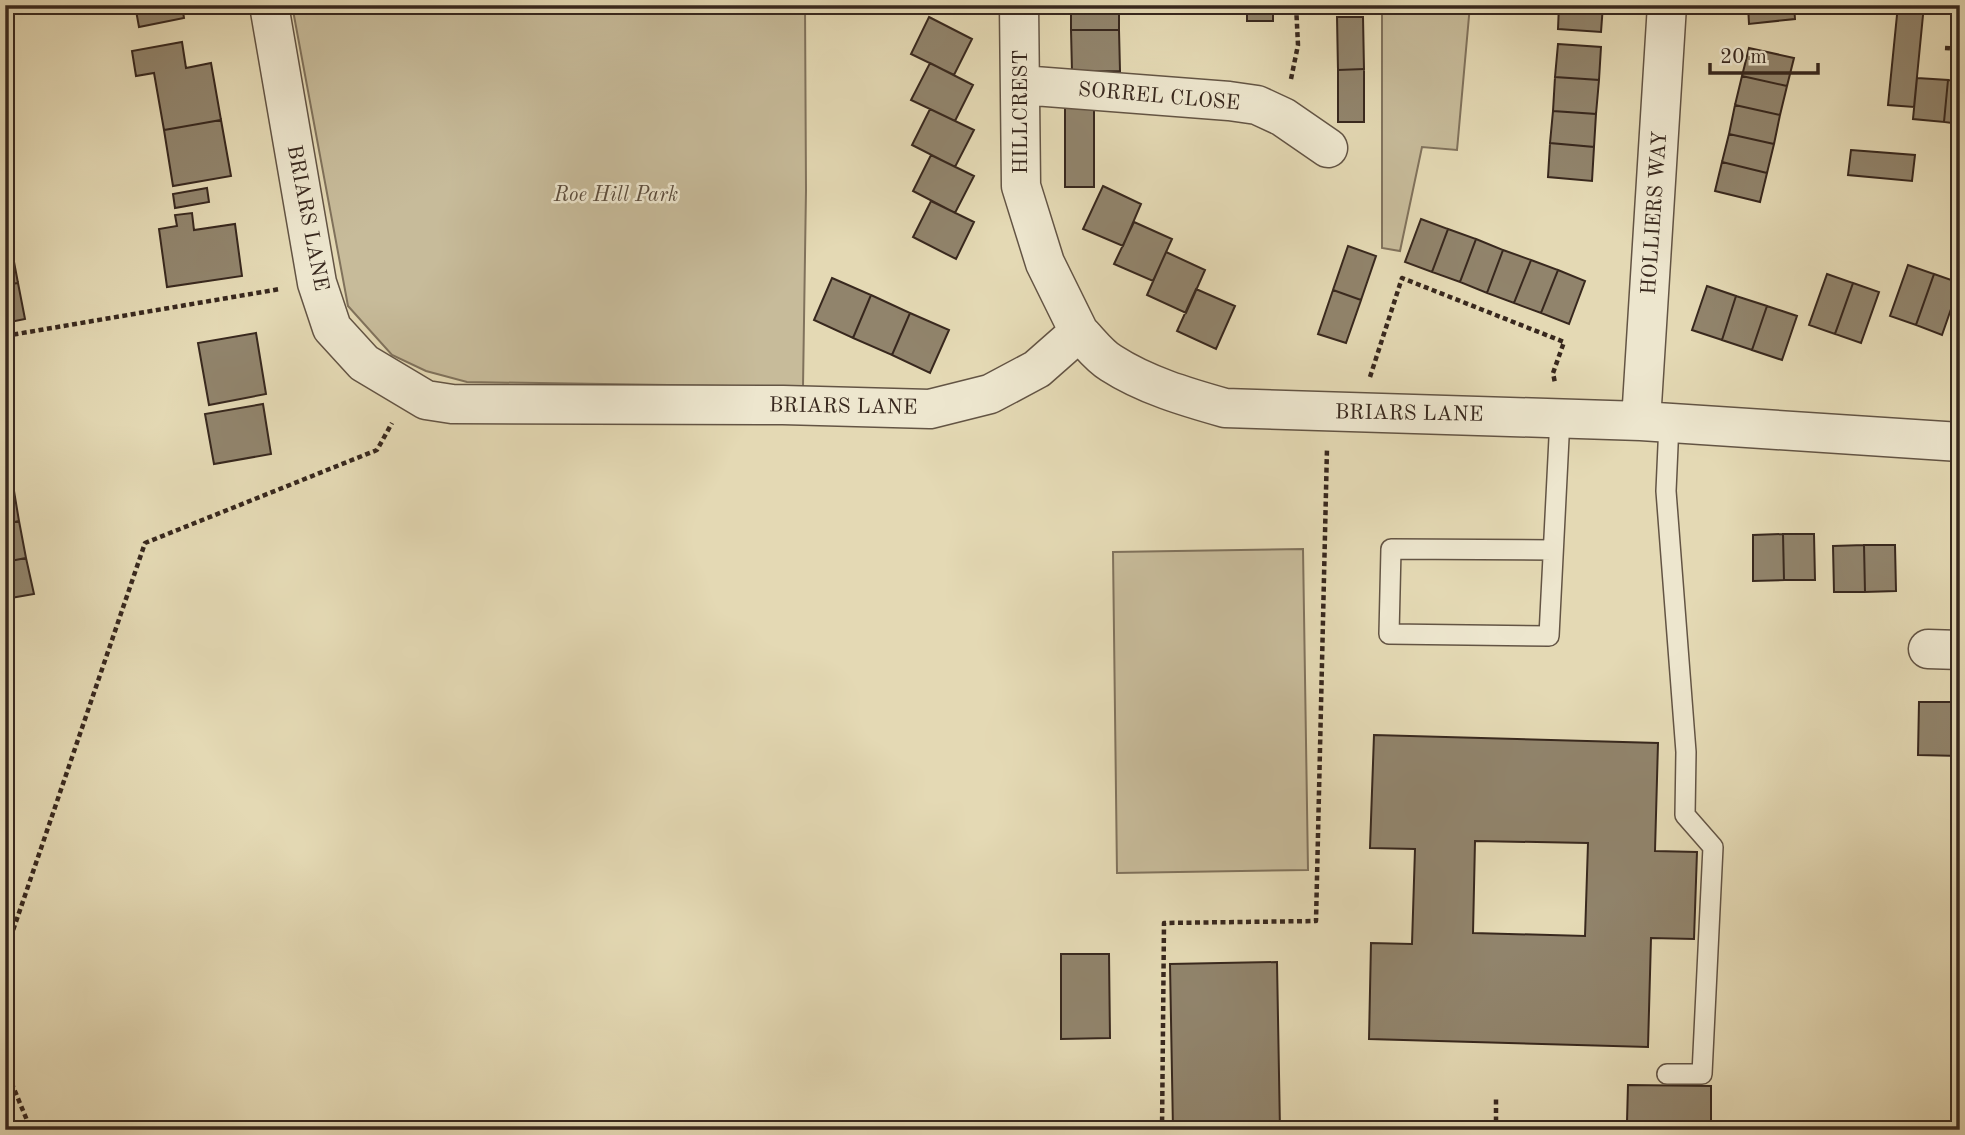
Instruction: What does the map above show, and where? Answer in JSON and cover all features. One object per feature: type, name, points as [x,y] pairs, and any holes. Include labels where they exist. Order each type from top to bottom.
[{"type":"street","name":"BRIARS LANE","points":[[269,5],[317,283],[332,328],[364,363],[426,400],[452,404],[783,405],[930,409],[990,394],[1037,369],[1079,332],[1109,363],[1189,398],[1225,408],[1655,422],[1960,442]]},
{"type":"street","name":"HILLCREST","points":[[1019,5],[1021,186],[1045,263],[1079,332]]},
{"type":"street","name":"HOLLIERS WAY","points":[[1655,422],[1667,5]]},
{"type":"street","name":"SORREL CLOSE","points":[[1021,85],[1257,105],[1283,117],[1328,148]]},
{"type":"lane","points":[[1553,550],[1391,549],[1389,634],[1549,636],[1560,418]]},
{"type":"lane","points":[[1655,422],[1665,491],[1686,752],[1685,815],[1713,847],[1703,1074],[1667,1074]]},
{"type":"path","points":[[1283,117],[1298,45],[1296,5]]},
{"type":"path","points":[[1945,48],[1960,49]]},
{"type":"path","points":[[1358,414],[1402,278],[1564,342],[1553,373],[1560,418]]},
{"type":"path","points":[[5,337],[317,283]]},
{"type":"path","points":[[5,954],[145,543],[377,450],[410,392]]},
{"type":"path","points":[[1162,1130],[1164,923],[1316,920],[1327,449]]},
{"type":"path","points":[[5,1067],[31,1130]]},
{"type":"path","points":[[1496,1096],[1496,1130]]},
{"type":"green space","name":"Roe Hill Park","points":[[292,5],[805,5],[803,387],[467,382],[426,371],[392,355],[348,306]]},
{"type":"green space","points":[[1382,5],[1470,5],[1457,150],[1422,147],[1400,251],[1382,248]]},
{"type":"green space","points":[[1303,549],[1308,870],[1117,873],[1113,552]]},
{"type":"building","points":[[135,5],[182,5],[184,18],[139,27]]},
{"type":"building","points":[[955,5],[955,6],[908,7]]},
{"type":"building","points":[[1071,5],[1119,5],[1119,30],[1071,30]]},
{"type":"building","points":[[1247,5],[1273,5],[1273,21],[1247,21]]},
{"type":"building","points":[[1559,5],[1603,5],[1601,32],[1558,29]]},
{"type":"building","points":[[1748,5],[1794,5],[1795,19],[1749,24]]},
{"type":"building","points":[[1898,5],[1924,5],[1914,107],[1888,105]]},
{"type":"building","points":[[929,17],[972,39],[954,75],[911,54]]},
{"type":"building","points":[[1337,17],[1363,17],[1364,69],[1338,70]]},
{"type":"building","points":[[1071,30],[1119,30],[1120,71],[1072,72]]},
{"type":"building","points":[[182,42],[186,68],[211,63],[221,120],[164,130],[154,73],[136,76],[132,51]]},
{"type":"building","points":[[1558,44],[1601,47],[1599,80],[1555,77]]},
{"type":"building","points":[[1749,48],[1794,58],[1787,86],[1742,76]]},
{"type":"building","points":[[930,63],[973,85],[955,121],[911,100]]},
{"type":"building","points":[[1364,69],[1364,122],[1338,122],[1338,70]]},
{"type":"building","points":[[1742,76],[1787,86],[1780,115],[1735,105]]},
{"type":"building","points":[[1555,77],[1599,80],[1596,114],[1553,111]]},
{"type":"building","points":[[1917,78],[1948,80],[1944,122],[1913,119]]},
{"type":"building","points":[[1948,80],[1960,81],[1960,124],[1944,122]]},
{"type":"building","points":[[1065,94],[1094,94],[1094,187],[1065,187]]},
{"type":"building","points":[[1735,105],[1780,115],[1774,144],[1729,134]]},
{"type":"building","points":[[930,109],[974,130],[955,167],[912,145]]},
{"type":"building","points":[[1553,111],[1596,114],[1594,147],[1550,143]]},
{"type":"building","points":[[221,120],[231,176],[173,186],[164,130]]},
{"type":"building","points":[[1729,134],[1774,144],[1767,173],[1722,162]]},
{"type":"building","points":[[1550,143],[1594,147],[1592,181],[1548,177]]},
{"type":"building","points":[[1851,150],[1915,155],[1912,181],[1848,175]]},
{"type":"building","points":[[931,155],[974,176],[955,213],[913,191]]},
{"type":"building","points":[[1722,162],[1767,173],[1760,202],[1715,191]]},
{"type":"building","points":[[1103,186],[1141,204],[1123,246],[1083,229]]},
{"type":"building","points":[[207,188],[209,202],[175,208],[173,194]]},
{"type":"building","points":[[931,201],[974,222],[956,259],[913,237]]},
{"type":"building","points":[[192,213],[194,230],[235,224],[242,276],[167,287],[159,229],[177,226],[175,215]]},
{"type":"building","points":[[5,216],[11,246],[5,247]]},
{"type":"building","points":[[1421,219],[1448,229],[1432,272],[1405,262]]},
{"type":"building","points":[[1134,222],[1172,239],[1153,281],[1114,264]]},
{"type":"building","points":[[1448,229],[1476,239],[1460,282],[1432,272]]},
{"type":"building","points":[[1476,239],[1503,250],[1487,293],[1460,282]]},
{"type":"building","points":[[11,246],[18,283],[5,285],[5,247]]},
{"type":"building","points":[[1348,246],[1376,256],[1361,300],[1333,290]]},
{"type":"building","points":[[1503,250],[1531,260],[1514,303],[1487,293]]},
{"type":"building","points":[[1166,252],[1205,270],[1186,313],[1147,295]]},
{"type":"building","points":[[1531,260],[1558,270],[1541,313],[1514,303]]},
{"type":"building","points":[[1908,265],[1934,274],[1916,325],[1890,316]]},
{"type":"building","points":[[1558,270],[1585,281],[1569,324],[1541,313]]},
{"type":"building","points":[[1827,274],[1853,283],[1835,334],[1809,325]]},
{"type":"building","points":[[1934,274],[1960,283],[1942,335],[1916,325]]},
{"type":"building","points":[[832,278],[871,295],[853,338],[814,320]]},
{"type":"building","points":[[18,283],[25,319],[5,323],[5,285]]},
{"type":"building","points":[[1853,283],[1879,292],[1861,343],[1835,334]]},
{"type":"building","points":[[1707,286],[1736,296],[1722,340],[1692,330]]},
{"type":"building","points":[[1196,289],[1235,306],[1216,349],[1177,331]]},
{"type":"building","points":[[1333,290],[1361,300],[1346,343],[1318,334]]},
{"type":"building","points":[[871,295],[910,313],[892,355],[853,338]]},
{"type":"building","points":[[1736,296],[1767,306],[1752,350],[1722,340]]},
{"type":"building","points":[[1767,306],[1797,316],[1782,360],[1752,350]]},
{"type":"building","points":[[910,313],[949,330],[930,373],[892,355]]},
{"type":"building","points":[[256,333],[266,394],[209,405],[198,343]]},
{"type":"building","points":[[263,404],[271,454],[214,464],[205,414]]},
{"type":"building","points":[[5,449],[13,485],[5,486]]},
{"type":"building","points":[[13,485],[19,521],[5,524],[5,486]]},
{"type":"building","points":[[19,521],[26,558],[5,562],[5,524]]},
{"type":"building","points":[[1783,534],[1814,534],[1815,580],[1784,580]]},
{"type":"building","points":[[1783,534],[1784,580],[1753,581],[1753,535]]},
{"type":"building","points":[[1864,545],[1895,545],[1896,591],[1865,592]]},
{"type":"building","points":[[1864,545],[1865,592],[1834,592],[1833,546]]},
{"type":"building","points":[[26,558],[34,594],[5,599],[5,562]]},
{"type":"building","points":[[1919,702],[1960,702],[1960,756],[1918,755]]},
{"type":"building","points":[[1374,735],[1658,743],[1655,851],[1697,852],[1694,939],[1651,938],[1648,1047],[1369,1039],[1371,943],[1412,944],[1415,849],[1370,848]],"holes":[[[1475,841],[1588,843],[1585,936],[1473,933]]]},
{"type":"building","points":[[1061,954],[1109,954],[1110,1038],[1061,1039]]},
{"type":"building","points":[[1277,962],[1280,1130],[1173,1130],[1170,964]]},
{"type":"building","points":[[1628,1085],[1711,1086],[1711,1124],[1627,1122]]}]
